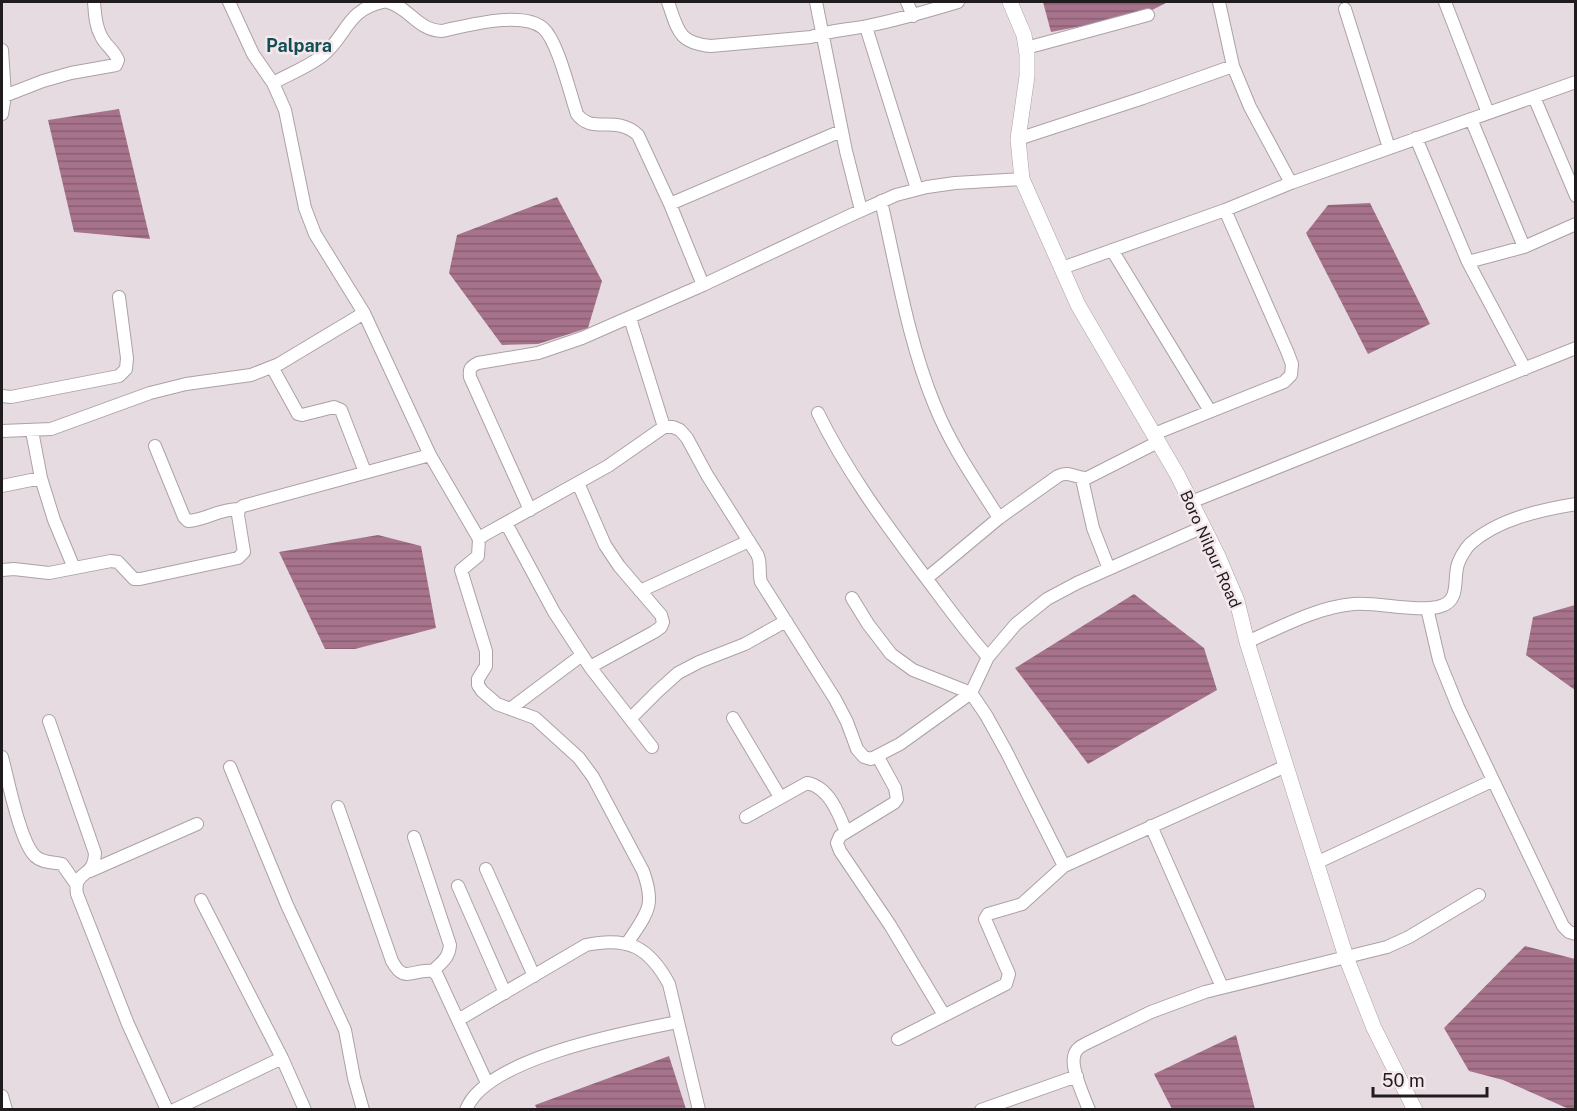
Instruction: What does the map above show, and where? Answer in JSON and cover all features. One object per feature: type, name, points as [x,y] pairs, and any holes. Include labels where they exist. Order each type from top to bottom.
[{"type":"street","points":[[3,97],[71,73],[116,65],[118,60],[101,36],[96,24],[94,2]]},
{"type":"street","points":[[229,2],[253,54],[273,83],[285,110],[305,208],[315,234],[364,313],[430,455],[478,539],[478,556],[461,570],[486,651],[486,666],[478,679],[478,685],[497,704],[535,718],[579,758],[593,777],[643,871],[651,900],[646,914],[628,942]]},
{"type":"street","points":[[273,83],[322,56],[358,13],[372,4],[383,2]]},
{"type":"street","points":[[388,2],[396,4],[431,30],[442,31],[507,20],[529,21],[542,27],[551,39],[577,114],[582,121],[591,124],[618,124],[630,127],[638,135],[670,204],[703,285]]},
{"type":"street","points":[[668,2],[684,39],[696,45],[711,46],[811,37],[913,16],[958,2]]},
{"type":"street","points":[[816,2],[841,131],[861,210]]},
{"type":"street","points":[[907,2],[913,16]]},
{"type":"street","name":"Boro Nilpur Road","points":[[1010,2],[1024,35],[1026,48],[1027,76],[1018,139],[1022,180],[1077,305],[1177,474],[1217,554],[1237,601],[1247,642],[1346,957],[1374,1028],[1415,1110]]},
{"type":"street","points":[[1219,2],[1233,66],[1250,107],[1291,183]]},
{"type":"street","points":[[1444,2],[1488,113]]},
{"type":"street","points":[[1345,9],[1389,148]]},
{"type":"street","points":[[1026,48],[1148,15]]},
{"type":"street","points":[[866,27],[917,189]]},
{"type":"street","points":[[2,50],[2,114]]},
{"type":"street","points":[[1018,139],[1143,99],[1233,66]]},
{"type":"street","points":[[1062,268],[1575,81]]},
{"type":"street","points":[[1534,97],[1575,196]]},
{"type":"street","points":[[1471,119],[1524,247]]},
{"type":"street","points":[[670,204],[841,131]]},
{"type":"street","points":[[1416,138],[1468,262],[1525,369]]},
{"type":"street","points":[[530,510],[469,371],[471,366],[477,363],[538,353],[582,338],[703,285],[881,201],[917,189],[955,183],[1022,180]]},
{"type":"street","points":[[881,201],[909,327],[934,406],[954,447],[999,518]]},
{"type":"street","points":[[927,578],[999,518],[1058,476],[1070,473],[1082,479],[1093,476],[1156,438],[1210,411],[1284,382],[1291,375],[1292,364],[1287,351],[1225,210]]},
{"type":"street","points":[[1468,262],[1524,247],[1575,224]]},
{"type":"street","points":[[1112,250],[1210,411]]},
{"type":"street","points":[[2,396],[11,397],[119,376],[126,369],[127,358],[119,297]]},
{"type":"street","points":[[2,431],[51,429],[76,422],[150,393],[186,384],[250,375],[272,367],[311,347],[364,313]]},
{"type":"street","points":[[630,318],[664,427]]},
{"type":"street","points":[[1191,502],[1575,348]]},
{"type":"street","points":[[272,367],[298,414],[334,407],[341,410],[365,472]]},
{"type":"street","points":[[818,413],[831,440],[865,495],[961,627],[988,657]]},
{"type":"street","points":[[478,539],[578,483],[664,427],[681,430],[760,559],[761,582],[835,699],[858,749],[864,757],[871,759],[878,757],[938,718],[971,693],[988,657],[1016,624],[1047,599],[1109,568],[1203,527]]},
{"type":"street","points":[[32,431],[41,478],[54,520],[74,568]]},
{"type":"street","points":[[155,446],[184,517],[188,521],[194,521],[218,511],[239,509],[249,503],[430,455]]},
{"type":"street","points":[[2,486],[41,478]]},
{"type":"street","points":[[1082,479],[1093,528],[1109,568]]},
{"type":"street","points":[[578,483],[605,545],[619,566],[661,615],[663,622],[661,627],[590,667]]},
{"type":"street","points":[[1247,642],[1315,613],[1354,604],[1427,608],[1441,606],[1451,600],[1456,591],[1457,566],[1469,545],[1501,524],[1544,509],[1575,504]]},
{"type":"street","points":[[2,569],[49,573],[111,561],[118,562],[134,579],[140,579],[238,558],[244,552],[239,509]]},
{"type":"street","points":[[506,524],[554,612],[582,655],[652,747]]},
{"type":"street","points":[[640,591],[749,541]]},
{"type":"street","points":[[852,598],[891,654],[913,670],[971,693],[1006,751],[1064,866]]},
{"type":"street","points":[[1427,608],[1439,660],[1458,707],[1563,926],[1575,934]]},
{"type":"street","points":[[631,718],[678,674],[699,662],[745,644],[786,621]]},
{"type":"street","points":[[510,709],[582,655]]},
{"type":"street","points":[[733,718],[780,797]]},
{"type":"street","points":[[49,722],[95,853],[90,871]]},
{"type":"street","points":[[2,757],[23,832],[33,855],[42,861],[62,864],[76,884],[77,894],[128,1024],[167,1110]]},
{"type":"street","points":[[878,757],[895,788],[897,799],[894,804],[840,836],[837,843],[944,1015]]},
{"type":"street","points":[[898,1039],[1006,984],[1009,974],[988,928],[985,919],[988,914],[1022,904],[1064,866],[1286,766]]},
{"type":"street","points":[[230,767],[287,905],[345,1030],[363,1110]]},
{"type":"street","points":[[1316,863],[1492,781]]},
{"type":"street","points":[[746,817],[807,783],[815,784],[829,798],[846,832]]},
{"type":"street","points":[[338,807],[392,960],[401,974],[409,975],[433,970],[446,960],[450,945],[414,837]]},
{"type":"street","points":[[76,884],[79,878],[90,871],[197,824]]},
{"type":"street","points":[[1151,826],[1222,987]]},
{"type":"street","points":[[486,869],[534,976]]},
{"type":"street","points":[[458,886],[504,993]]},
{"type":"street","points":[[1089,1110],[1073,1057],[1078,1048],[1151,1012],[1222,987],[1387,947],[1409,937],[1479,895]]},
{"type":"street","points":[[201,900],[282,1058],[305,1110]]},
{"type":"street","points":[[458,1020],[586,945],[603,941],[628,942],[646,953],[659,965],[669,984],[699,1110]]},
{"type":"street","points":[[433,970],[487,1083]]},
{"type":"street","points":[[466,1110],[470,1099],[487,1083],[514,1069],[568,1048],[618,1034],[678,1022]]},
{"type":"street","points":[[174,1110],[282,1058]]},
{"type":"street","points":[[981,1110],[1077,1076]]},
{"type":"street","points":[[2,1096],[6,1110]]},
{"type":"shaded area","points":[[1043,2],[1168,2],[1144,14],[1051,32]]},
{"type":"shaded area","points":[[119,109],[150,239],[74,232],[48,120]]},
{"type":"shaded area","points":[[557,197],[602,281],[588,328],[538,344],[502,345],[449,273],[457,235]]},
{"type":"shaded area","points":[[1370,203],[1430,324],[1368,354],[1306,233],[1328,205]]},
{"type":"shaded area","points":[[378,535],[421,546],[436,628],[355,649],[325,649],[279,552]]},
{"type":"shaded area","points":[[1134,594],[1204,648],[1217,690],[1088,764],[1015,668]]},
{"type":"shaded area","points":[[1576,605],[1575,690],[1526,655],[1533,617]]},
{"type":"shaded area","points":[[1525,946],[1575,959],[1575,1109],[1569,1109],[1503,1080],[1469,1071],[1444,1028]]},
{"type":"shaded area","points":[[1236,1035],[1255,1109],[1172,1109],[1154,1074]]},
{"type":"shaded area","points":[[669,1056],[686,1109],[537,1109],[535,1105]]},
{"type":"district","name":"Palpara","points":[[299,46]]}]
